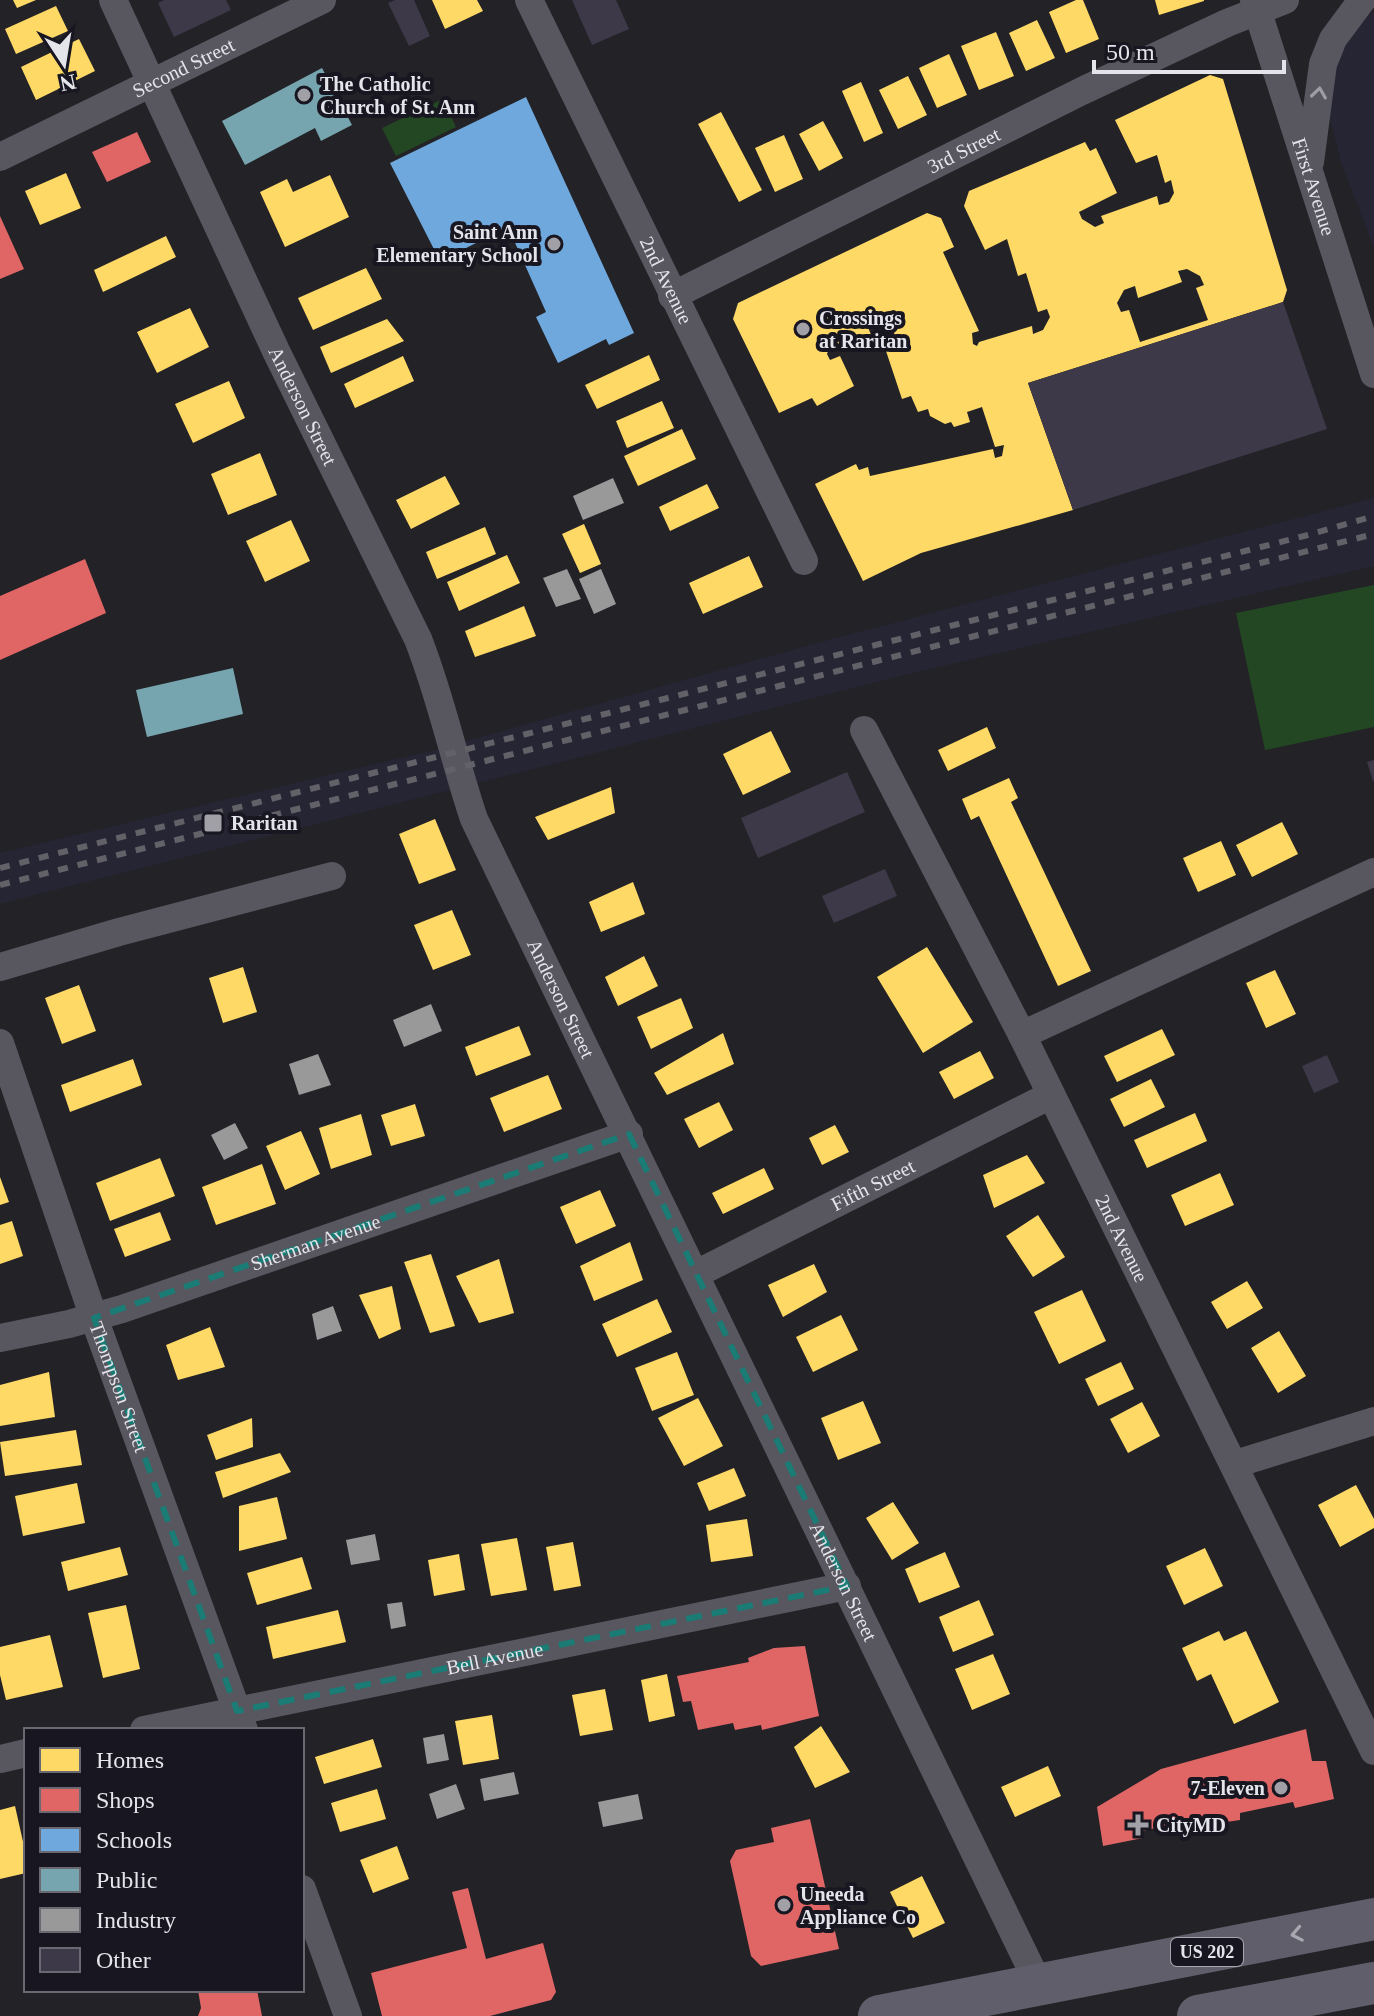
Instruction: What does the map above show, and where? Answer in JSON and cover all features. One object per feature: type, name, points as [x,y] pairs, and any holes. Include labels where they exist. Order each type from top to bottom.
[{"type":"highway","name":"US 202","points":[[879,2016],[1374,1919]]},
{"type":"highway","points":[[1198,2016],[1249,2012],[1372,1984]]},
{"type":"street","name":"Anderson Street","points":[[113,0],[276,351],[418,639],[474,819],[1039,1985]]},
{"type":"street","name":"Second Street","points":[[0,157],[322,0]]},
{"type":"street","name":"2nd Avenue","points":[[529,0],[804,561]]},
{"type":"street","name":"3rd Street","points":[[672,296],[1255,5],[1285,0]]},
{"type":"street","points":[[1309,170],[1323,64],[1333,39],[1362,0]]},
{"type":"street","name":"First Avenue","points":[[1255,5],[1374,374]]},
{"type":"street","name":"2nd Avenue","points":[[864,730],[1022,1035],[1374,1751]]},
{"type":"street","points":[[1022,1035],[1374,872]]},
{"type":"street","points":[[0,967],[332,876]]},
{"type":"street","name":"Thompson Street","points":[[0,1043],[94,1318],[241,1721]]},
{"type":"street","name":"Fifth Street","points":[[696,1274],[1051,1095]]},
{"type":"street","name":"Sherman Avenue","points":[[0,1338],[94,1318],[629,1134]]},
{"type":"street","points":[[1235,1464],[1374,1421]]},
{"type":"street","name":"Bell Avenue","points":[[166,1728],[241,1721],[847,1586]]},
{"type":"street","points":[[0,1759],[24,1753]]},
{"type":"street","points":[[304,1895],[348,2016]]},
{"type":"street","points":[[1340,2016],[1352,1996],[1372,1984]]},
{"type":"highlighted area","points":[[629,1134],[847,1586],[237,1711],[94,1318]]},
{"type":"shaded area","points":[[1374,11],[1374,248],[1341,162],[1327,107],[1333,65],[1364,19]]},
{"type":"shaded area","points":[[1374,498],[1374,566],[900,676],[0,904],[0,853],[430,751],[828,640]]},
{"type":"green space","points":[[443,99],[456,127],[396,156],[382,128]]},
{"type":"green space","points":[[1374,585],[1374,727],[1265,750],[1236,613]]},
{"type":"building: Homes","points":[[13,0],[36,0],[17,8]]},
{"type":"building: Homes","points":[[432,0],[477,0],[483,11],[445,29]]},
{"type":"building: Homes","points":[[1083,0],[1099,39],[1066,53],[1049,12]]},
{"type":"building: Homes","points":[[1155,0],[1204,0],[1204,1],[1159,15]]},
{"type":"building: Homes","points":[[56,6],[68,31],[16,54],[5,29]]},
{"type":"building: Homes","points":[[1037,20],[1055,58],[1026,71],[1009,33]]},
{"type":"building: Homes","points":[[996,32],[1014,76],[979,90],[961,46]]},
{"type":"building: Homes","points":[[79,39],[95,71],[36,100],[21,67]]},
{"type":"building: Homes","points":[[949,54],[967,95],[937,108],[919,68]]},
{"type":"building: Homes","name":"Crossings at Raritan","points":[[1210,75],[1223,79],[1287,290],[1283,302],[1028,383],[1073,510],[921,553],[863,581],[815,484],[856,464],[859,470],[868,467],[870,476],[993,449],[995,458],[1002,456],[1004,445],[995,447],[982,407],[967,412],[970,422],[954,427],[951,422],[945,424],[930,416],[928,409],[918,412],[911,396],[902,399],[883,342],[896,337],[891,327],[877,322],[868,327],[871,335],[840,350],[836,343],[830,346],[827,354],[830,360],[840,356],[854,386],[817,406],[812,398],[779,413],[733,319],[738,303],[927,213],[941,218],[954,247],[943,252],[979,331],[972,333],[973,344],[977,346],[979,342],[1032,326],[1033,334],[1043,330],[1050,317],[1047,309],[1038,312],[1026,273],[1018,276],[1007,239],[985,250],[964,206],[969,191],[1085,142],[1090,151],[1096,148],[1117,193],[1079,212],[1082,219],[1095,227],[1104,223],[1101,216],[1157,196],[1159,205],[1169,202],[1174,193],[1171,180],[1165,183],[1157,155],[1136,163],[1115,120]],"holes":[[[1187,269],[1200,276],[1204,285],[1196,288],[1208,320],[1140,342],[1129,310],[1121,312],[1117,303],[1124,290],[1135,286],[1138,298],[1182,282],[1178,271]]]},
{"type":"building: Homes","points":[[908,76],[927,115],[898,129],[879,90]]},
{"type":"building: Homes","points":[[861,82],[883,133],[864,142],[842,91]]},
{"type":"building: Homes","points":[[721,112],[762,190],[739,202],[698,124]]},
{"type":"building: Homes","points":[[823,121],[843,158],[819,171],[799,134]]},
{"type":"building: Homes","points":[[784,135],[803,179],[775,192],[755,148]]},
{"type":"building: Homes","points":[[66,173],[81,208],[40,225],[25,191]]},
{"type":"building: Homes","points":[[330,175],[349,217],[285,247],[260,192],[287,179],[293,192]]},
{"type":"building: Homes","points":[[166,236],[176,257],[103,292],[94,270]]},
{"type":"building: Homes","points":[[366,268],[382,299],[313,330],[298,298]]},
{"type":"building: Homes","points":[[190,308],[209,347],[157,373],[137,332]]},
{"type":"building: Homes","points":[[387,319],[404,341],[331,373],[320,347]]},
{"type":"building: Homes","points":[[649,355],[660,380],[597,409],[585,385]]},
{"type":"building: Homes","points":[[403,356],[414,381],[355,408],[344,384]]},
{"type":"building: Homes","points":[[229,381],[245,418],[193,443],[175,404]]},
{"type":"building: Homes","points":[[662,401],[674,428],[627,448],[616,421]]},
{"type":"building: Homes","points":[[682,429],[696,459],[638,486],[624,456]]},
{"type":"building: Homes","points":[[260,453],[277,495],[228,515],[211,474]]},
{"type":"building: Homes","points":[[445,476],[460,504],[411,529],[396,500]]},
{"type":"building: Homes","points":[[707,484],[719,508],[670,531],[659,507]]},
{"type":"building: Homes","points":[[291,520],[310,561],[265,582],[246,541]]},
{"type":"building: Homes","points":[[584,524],[601,564],[580,573],[562,534]]},
{"type":"building: Homes","points":[[485,527],[496,554],[437,579],[426,552]]},
{"type":"building: Homes","points":[[507,555],[520,583],[459,611],[447,582]]},
{"type":"building: Homes","points":[[749,556],[763,587],[703,614],[689,583]]},
{"type":"building: Homes","points":[[524,606],[536,636],[475,657],[465,631]]},
{"type":"building: Homes","points":[[987,727],[996,748],[948,771],[938,750]]},
{"type":"building: Homes","points":[[771,731],[791,772],[743,795],[723,754]]},
{"type":"building: Homes","points":[[1009,778],[1018,798],[1011,802],[1091,971],[1058,986],[979,816],[971,820],[962,799]]},
{"type":"building: Homes","points":[[611,787],[615,813],[548,840],[535,817]]},
{"type":"building: Homes","points":[[435,819],[456,870],[419,884],[399,834]]},
{"type":"building: Homes","points":[[1282,822],[1298,854],[1252,877],[1236,845]]},
{"type":"building: Homes","points":[[1221,841],[1236,875],[1198,892],[1183,858]]},
{"type":"building: Homes","points":[[633,882],[645,914],[601,932],[589,902]]},
{"type":"building: Homes","points":[[452,910],[471,955],[433,970],[414,925]]},
{"type":"building: Homes","points":[[927,947],[973,1022],[923,1053],[877,977]]},
{"type":"building: Homes","points":[[644,956],[658,986],[618,1006],[605,977]]},
{"type":"building: Homes","points":[[243,967],[257,1012],[223,1023],[209,978]]},
{"type":"building: Homes","points":[[1275,970],[1296,1014],[1266,1028],[1246,983]]},
{"type":"building: Homes","points":[[79,985],[96,1031],[62,1044],[45,998]]},
{"type":"building: Homes","points":[[681,998],[693,1028],[651,1049],[637,1017]]},
{"type":"building: Homes","points":[[519,1026],[531,1055],[476,1076],[465,1047]]},
{"type":"building: Homes","points":[[1162,1029],[1175,1055],[1117,1082],[1104,1056]]},
{"type":"building: Homes","points":[[723,1033],[734,1064],[667,1095],[654,1073]]},
{"type":"building: Homes","points":[[980,1051],[994,1078],[954,1099],[939,1072]]},
{"type":"building: Homes","points":[[133,1059],[142,1085],[70,1112],[61,1085]]},
{"type":"building: Homes","points":[[548,1075],[562,1109],[504,1132],[490,1098]]},
{"type":"building: Homes","points":[[1151,1079],[1165,1107],[1124,1127],[1110,1099]]},
{"type":"building: Homes","points":[[719,1102],[733,1130],[699,1148],[684,1119]]},
{"type":"building: Homes","points":[[415,1104],[425,1136],[391,1146],[381,1115]]},
{"type":"building: Homes","points":[[1195,1113],[1207,1141],[1147,1168],[1134,1140]]},
{"type":"building: Homes","points":[[361,1114],[372,1155],[331,1169],[319,1128]]},
{"type":"building: Homes","points":[[835,1125],[849,1152],[822,1165],[809,1138]]},
{"type":"building: Homes","points":[[301,1131],[320,1174],[285,1190],[266,1146]]},
{"type":"building: Homes","points":[[1027,1155],[1045,1183],[994,1208],[983,1175]]},
{"type":"building: Homes","points":[[160,1158],[175,1196],[110,1221],[96,1183]]},
{"type":"building: Homes","points":[[262,1164],[276,1204],[216,1225],[202,1187]]},
{"type":"building: Homes","points":[[764,1168],[774,1189],[723,1214],[712,1193]]},
{"type":"building: Homes","points":[[1220,1173],[1234,1205],[1185,1226],[1171,1195]]},
{"type":"building: Homes","points":[[0,1177],[9,1202],[0,1205]]},
{"type":"building: Homes","points":[[600,1190],[616,1226],[576,1244],[560,1207]]},
{"type":"building: Homes","points":[[160,1212],[171,1240],[125,1257],[114,1229]]},
{"type":"building: Homes","points":[[1038,1215],[1065,1257],[1033,1277],[1006,1236]]},
{"type":"building: Homes","points":[[12,1221],[23,1256],[0,1264],[0,1225]]},
{"type":"building: Homes","points":[[630,1242],[643,1280],[594,1301],[580,1266]]},
{"type":"building: Homes","points":[[431,1254],[455,1326],[430,1333],[404,1262]]},
{"type":"building: Homes","points":[[499,1259],[514,1313],[479,1323],[456,1276]]},
{"type":"building: Homes","points":[[814,1264],[827,1292],[783,1317],[768,1285]]},
{"type":"building: Homes","points":[[1247,1281],[1263,1308],[1227,1329],[1211,1302]]},
{"type":"building: Homes","points":[[392,1286],[401,1329],[379,1339],[359,1295]]},
{"type":"building: Homes","points":[[1082,1290],[1106,1341],[1059,1364],[1034,1312]]},
{"type":"building: Homes","points":[[657,1299],[672,1332],[617,1357],[602,1324]]},
{"type":"building: Homes","points":[[841,1315],[858,1350],[813,1372],[796,1337]]},
{"type":"building: Homes","points":[[210,1327],[225,1367],[178,1380],[166,1345]]},
{"type":"building: Homes","points":[[1279,1331],[1306,1376],[1278,1393],[1251,1348]]},
{"type":"building: Homes","points":[[677,1352],[694,1395],[652,1411],[635,1368]]},
{"type":"building: Homes","points":[[1121,1362],[1134,1389],[1098,1406],[1085,1379]]},
{"type":"building: Homes","points":[[49,1372],[55,1417],[0,1426],[0,1385]]},
{"type":"building: Homes","points":[[698,1398],[723,1446],[684,1466],[658,1418]]},
{"type":"building: Homes","points":[[863,1401],[881,1443],[838,1460],[821,1418]]},
{"type":"building: Homes","points":[[1142,1402],[1160,1436],[1128,1453],[1110,1419]]},
{"type":"building: Homes","points":[[252,1418],[253,1447],[216,1460],[207,1435]]},
{"type":"building: Homes","points":[[76,1430],[82,1465],[5,1476],[0,1442]]},
{"type":"building: Homes","points":[[280,1453],[291,1472],[223,1498],[215,1472]]},
{"type":"building: Homes","points":[[734,1468],[746,1496],[709,1511],[697,1483]]},
{"type":"building: Homes","points":[[77,1483],[85,1523],[23,1536],[15,1496]]},
{"type":"building: Homes","points":[[1356,1485],[1374,1519],[1374,1528],[1340,1547],[1318,1505]]},
{"type":"building: Homes","points":[[277,1497],[287,1539],[239,1551],[239,1506]]},
{"type":"building: Homes","points":[[893,1502],[919,1543],[892,1560],[866,1518]]},
{"type":"building: Homes","points":[[747,1519],[753,1556],[711,1562],[706,1525]]},
{"type":"building: Homes","points":[[517,1538],[527,1590],[491,1596],[481,1544]]},
{"type":"building: Homes","points":[[573,1542],[581,1586],[554,1591],[546,1547]]},
{"type":"building: Homes","points":[[120,1547],[128,1575],[68,1591],[61,1562]]},
{"type":"building: Homes","points":[[1205,1548],[1223,1586],[1184,1605],[1166,1566]]},
{"type":"building: Homes","points":[[945,1552],[960,1587],[919,1603],[905,1569]]},
{"type":"building: Homes","points":[[459,1554],[465,1590],[434,1596],[428,1560]]},
{"type":"building: Homes","points":[[302,1557],[312,1589],[257,1605],[247,1573]]},
{"type":"building: Homes","points":[[979,1600],[994,1635],[953,1652],[939,1617]]},
{"type":"building: Homes","points":[[126,1605],[140,1669],[103,1678],[88,1613]]},
{"type":"building: Homes","points":[[338,1610],[346,1642],[273,1659],[266,1627]]},
{"type":"building: Homes","points":[[1219,1631],[1224,1641],[1246,1631],[1279,1702],[1234,1724],[1211,1674],[1197,1681],[1182,1648]]},
{"type":"building: Homes","points":[[50,1635],[63,1687],[6,1700],[0,1675],[0,1647]]},
{"type":"building: Homes","points":[[993,1654],[1010,1694],[972,1710],[955,1669]]},
{"type":"building: Homes","points":[[667,1674],[675,1716],[649,1722],[641,1680]]},
{"type":"building: Homes","points":[[605,1689],[613,1730],[580,1736],[572,1695]]},
{"type":"building: Homes","points":[[492,1715],[499,1759],[463,1765],[455,1721]]},
{"type":"building: Homes","points":[[821,1726],[850,1772],[815,1788],[794,1747]]},
{"type":"building: Homes","points":[[373,1739],[382,1767],[324,1784],[315,1757]]},
{"type":"building: Homes","points":[[1048,1766],[1061,1796],[1015,1817],[1001,1787]]},
{"type":"building: Homes","points":[[377,1789],[386,1819],[340,1832],[331,1803]]},
{"type":"building: Homes","points":[[15,1806],[24,1846],[24,1873],[0,1879],[0,1810]]},
{"type":"building: Homes","points":[[397,1846],[409,1879],[373,1893],[360,1860]]},
{"type":"building: Homes","points":[[922,1876],[945,1923],[913,1938],[890,1892]]},
{"type":"building: Shops","points":[[137,132],[151,162],[107,182],[92,152]]},
{"type":"building: Shops","points":[[0,216],[24,269],[0,279]]},
{"type":"building: Shops","points":[[85,559],[106,613],[0,660],[0,596]]},
{"type":"building: Shops","points":[[805,1646],[819,1716],[762,1730],[761,1725],[735,1730],[733,1723],[698,1730],[691,1701],[683,1702],[677,1676],[749,1662],[748,1658],[774,1648]]},
{"type":"building: Shops","points":[[1306,1729],[1312,1761],[1326,1761],[1334,1799],[1295,1808],[1293,1802],[1240,1813],[1240,1820],[1199,1826],[1198,1818],[1143,1831],[1143,1838],[1103,1846],[1097,1807],[1161,1769]]},
{"type":"building: Shops","name":"Uneeda Appliance Co","points":[[810,1819],[839,1949],[761,1966],[751,1956],[730,1861],[736,1850],[774,1842],[771,1828]]},
{"type":"building: Shops","points":[[468,1888],[486,1959],[543,1943],[556,1992],[551,2000],[490,2016],[382,2016],[371,1973],[467,1948],[452,1892]]},
{"type":"building: Shops","points":[[198,1992],[257,1992],[262,2016],[198,2016],[201,2008]]},
{"type":"building: Schools","name":"Saint Ann Elementary School","points":[[526,97],[634,333],[609,345],[606,339],[558,363],[536,317],[546,312],[508,227],[440,261],[390,163]]},
{"type":"building: Public","name":"The Catholic Church of St. Ann","points":[[322,68],[352,125],[321,141],[315,128],[245,165],[222,121]]},
{"type":"building: Public","points":[[233,668],[243,714],[147,737],[136,690]]},
{"type":"building: Industry","points":[[613,478],[624,503],[583,520],[573,496]]},
{"type":"building: Industry","points":[[567,569],[581,599],[556,607],[543,578]]},
{"type":"building: Industry","points":[[601,569],[616,604],[594,614],[579,579]]},
{"type":"building: Industry","points":[[431,1004],[442,1031],[404,1047],[393,1020]]},
{"type":"building: Industry","points":[[318,1054],[331,1085],[299,1095],[289,1064]]},
{"type":"building: Industry","points":[[235,1123],[248,1148],[224,1160],[211,1135]]},
{"type":"building: Industry","points":[[333,1306],[342,1331],[317,1340],[312,1314]]},
{"type":"building: Industry","points":[[375,1534],[380,1560],[351,1565],[346,1540]]},
{"type":"building: Industry","points":[[402,1602],[406,1626],[391,1629],[387,1604]]},
{"type":"building: Industry","points":[[444,1734],[449,1760],[427,1764],[423,1738]]},
{"type":"building: Industry","points":[[514,1772],[519,1794],[484,1801],[480,1779]]},
{"type":"building: Industry","points":[[456,1784],[465,1809],[437,1819],[429,1794]]},
{"type":"building: Industry","points":[[638,1794],[643,1819],[603,1827],[598,1802]]},
{"type":"building: Other","points":[[164,0],[226,0],[231,10],[174,37],[158,3]]},
{"type":"building: Other","points":[[414,0],[430,36],[409,46],[388,3]]},
{"type":"building: Other","points":[[572,0],[616,0],[629,29],[592,45]]},
{"type":"building: Other","points":[[1283,302],[1327,429],[1073,510],[1028,383]]},
{"type":"building: Other","points":[[1374,760],[1374,781],[1373,781],[1367,762]]},
{"type":"building: Other","points":[[847,772],[865,812],[758,858],[741,818]]},
{"type":"building: Other","points":[[885,869],[897,896],[834,923],[822,896]]},
{"type":"building: Other","points":[[1327,1055],[1339,1082],[1314,1093],[1302,1066]]},
{"type":"railway","points":[[0,868],[1374,516]]},
{"type":"railway","points":[[0,885],[1374,534]]},
{"type":"place","name":"The Catholic Church of St. Ann","points":[[304,95]]},
{"type":"place","name":"Saint Ann Elementary School","points":[[554,244]]},
{"type":"place","name":"Crossings at Raritan","points":[[803,329]]},
{"type":"place","name":"Raritan","points":[[213,823]]},
{"type":"place","name":"7-Eleven","points":[[1281,1788]]},
{"type":"place","name":"CityMD","points":[[1138,1825]]},
{"type":"place","name":"Uneeda Appliance Co","points":[[784,1905]]}]
